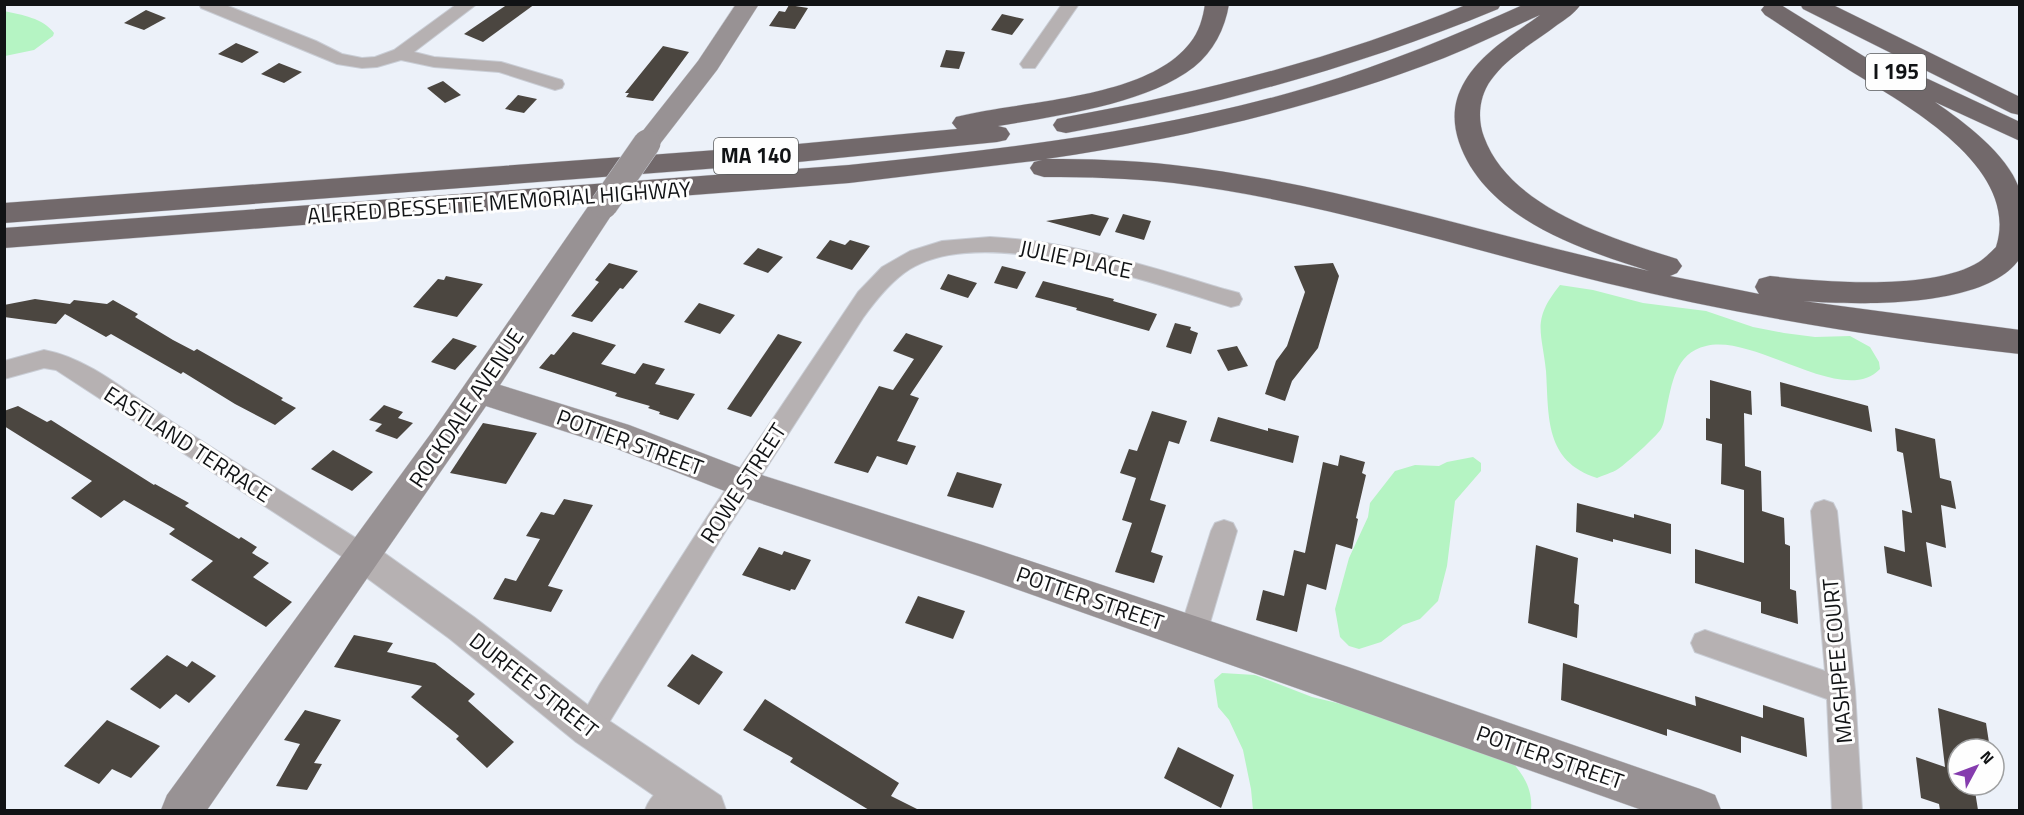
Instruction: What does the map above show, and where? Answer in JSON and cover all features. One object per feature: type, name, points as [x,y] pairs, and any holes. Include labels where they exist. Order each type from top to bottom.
[{"type":"highway","points":[[798,153],[1050,108],[1146,82],[1173,70],[1193,55],[1208,37],[1217,4]]},
{"type":"highway","name":"ALFRED BESSETTE MEMORIAL HIGHWAY","points":[[4,213],[798,153],[1010,132],[1165,106],[1248,87],[1327,65],[1406,38],[1490,4]]},
{"type":"highway","name":"ALFRED BESSETTE MEMORIAL HIGHWAY","points":[[4,238],[692,188],[856,173],[1075,146],[1231,115],[1312,94],[1388,71],[1466,41],[1546,4]]},
{"type":"highway","points":[[1570,4],[1486,70],[1473,89],[1467,111],[1469,135],[1482,163],[1510,194],[1530,208],[1578,233],[1641,258],[1706,276],[1794,290],[1871,292],[1931,288],[1977,275],[1994,266],[2006,255],[2012,243],[2014,231],[2011,202],[1994,170],[1940,117],[1768,7]]},
{"type":"highway","name":"I 195","points":[[1811,4],[2019,107]]},
{"type":"highway","points":[[1836,4],[1983,68],[2019,81]]},
{"type":"highway","name":"I 195","points":[[1768,7],[2019,133]]},
{"type":"highway","points":[[856,173],[1085,167],[1211,178],[1312,199],[1552,259],[1714,296],[1837,318],[2019,342]]},
{"type":"main road","name":"ROCKDALE AVENUE","points":[[182,810],[364,557],[647,142],[708,65],[742,5]]},
{"type":"main road","name":"POTTER STREET","points":[[479,391],[617,435],[742,483],[1193,633],[1700,810]]},
{"type":"street","points":[[207,4],[310,45],[337,59],[354,63],[377,62],[399,54],[470,4]]},
{"type":"street","points":[[1029,64],[1071,4]]},
{"type":"street","points":[[399,54],[434,62],[501,67],[555,84]]},
{"type":"street","name":"JULIE PLACE","points":[[919,255],[960,246],[1023,245],[1167,279],[1231,300]]},
{"type":"street","name":"ROWE STREET","points":[[588,729],[742,483],[862,304],[896,268],[919,255]]},
{"type":"street","name":"EASTLAND TERRACE","points":[[4,370],[44,359],[61,362],[364,557]]},
{"type":"street","name":"MASHPEE COURT","points":[[1824,511],[1841,690],[1847,810]]},
{"type":"street","points":[[1193,633],[1224,531]]},
{"type":"street","name":"DURFEE STREET","points":[[364,557],[462,628],[682,805]]},
{"type":"street","points":[[1705,643],[1841,690]]},
{"type":"green space","points":[[4,11],[44,24],[54,33],[53,36],[34,50],[5,56]]},
{"type":"green space","points":[[1560,285],[1593,290],[1643,303],[1706,311],[1753,327],[1784,333],[1815,337],[1850,336],[1870,347],[1879,362],[1880,369],[1864,379],[1844,380],[1822,375],[1749,350],[1726,345],[1706,346],[1688,355],[1681,363],[1673,380],[1661,429],[1648,444],[1622,466],[1597,478],[1580,470],[1567,460],[1558,449],[1549,420],[1541,326],[1545,308]]},
{"type":"green space","points":[[1473,457],[1481,463],[1481,471],[1455,501],[1447,566],[1438,601],[1420,619],[1403,625],[1381,642],[1359,649],[1349,646],[1340,637],[1335,609],[1349,558],[1368,517],[1370,503],[1395,471],[1415,465],[1439,466],[1447,462]]},
{"type":"green space","points":[[1222,673],[1255,675],[1312,697],[1379,713],[1511,761],[1527,783],[1531,796],[1531,810],[1253,810],[1243,750],[1229,720],[1218,707],[1214,680]]},
{"type":"building","points":[[508,4],[535,4],[483,42],[464,34]]},
{"type":"building","points":[[789,5],[808,8],[795,29],[769,26],[779,11],[785,12]]},
{"type":"building","points":[[146,10],[166,18],[144,30],[124,23]]},
{"type":"building","points":[[1002,14],[1024,19],[1012,35],[991,30]]},
{"type":"building","points":[[236,43],[259,52],[242,63],[218,54]]},
{"type":"building","points":[[663,46],[689,52],[653,101],[626,97],[629,93],[625,93]]},
{"type":"building","points":[[946,50],[965,52],[959,69],[940,67]]},
{"type":"building","points":[[279,63],[302,72],[284,83],[261,74]]},
{"type":"building","points":[[443,81],[461,95],[445,103],[427,88]]},
{"type":"building","points":[[518,95],[537,99],[524,113],[505,109]]},
{"type":"building","points":[[1092,214],[1109,218],[1100,236],[1046,221]]},
{"type":"building","points":[[1123,214],[1151,221],[1144,240],[1115,232]]},
{"type":"building","points":[[830,240],[845,245],[850,240],[870,246],[852,270],[816,258]]},
{"type":"building","points":[[758,248],[783,257],[768,273],[743,264]]},
{"type":"building","points":[[609,263],[638,271],[623,289],[620,288],[592,322],[571,316],[599,282],[595,280]]},
{"type":"building","points":[[1333,263],[1339,276],[1318,348],[1292,381],[1285,401],[1265,394],[1276,361],[1287,346],[1305,292],[1294,266]]},
{"type":"building","points":[[1002,266],[1026,272],[1017,289],[994,283]]},
{"type":"building","points":[[948,274],[977,283],[968,298],[940,289]]},
{"type":"building","points":[[446,276],[483,284],[457,317],[413,307],[438,279],[444,280]]},
{"type":"building","points":[[1043,281],[1114,299],[1113,301],[1157,314],[1149,331],[1076,310],[1077,308],[1035,297]]},
{"type":"building","points":[[35,299],[70,304],[74,300],[107,304],[113,300],[138,314],[135,317],[173,340],[194,351],[197,349],[283,398],[281,400],[296,408],[275,425],[183,372],[181,374],[111,334],[106,337],[65,314],[56,324],[4,317],[4,305]]},
{"type":"building","points":[[699,303],[735,315],[720,334],[684,322]]},
{"type":"building","points":[[1175,323],[1191,327],[1190,330],[1198,333],[1191,354],[1166,347]]},
{"type":"building","points":[[573,332],[616,345],[601,364],[635,374],[643,363],[665,369],[655,384],[695,394],[678,420],[659,414],[660,412],[648,408],[650,406],[615,396],[617,393],[539,368],[551,354],[554,355]]},
{"type":"building","points":[[906,333],[943,346],[910,395],[919,398],[897,441],[916,446],[907,465],[877,456],[868,473],[834,463],[879,386],[893,390],[914,359],[893,351]]},
{"type":"building","points":[[778,334],[802,342],[751,417],[727,409]]},
{"type":"building","points":[[453,338],[477,346],[455,370],[431,362]]},
{"type":"building","points":[[1237,346],[1248,366],[1228,371],[1217,350]]},
{"type":"building","points":[[1710,380],[1751,391],[1752,415],[1744,413],[1745,466],[1761,471],[1762,511],[1784,518],[1785,544],[1790,546],[1790,589],[1796,591],[1798,624],[1761,613],[1761,602],[1695,583],[1695,549],[1744,563],[1744,490],[1721,484],[1722,444],[1706,440],[1706,418],[1710,419]]},
{"type":"building","points":[[1780,382],[1868,406],[1872,432],[1781,406]]},
{"type":"building","points":[[384,405],[403,412],[398,418],[413,423],[397,439],[375,431],[382,424],[369,420]]},
{"type":"building","points":[[18,406],[47,422],[51,420],[154,485],[189,503],[185,506],[239,539],[241,537],[257,547],[252,553],[269,563],[253,577],[292,602],[266,627],[191,580],[213,561],[169,534],[175,529],[124,500],[101,518],[71,498],[92,481],[4,426],[4,411]]},
{"type":"building","points":[[1152,411],[1187,421],[1179,444],[1169,441],[1150,500],[1166,505],[1151,552],[1163,556],[1154,583],[1115,572],[1132,523],[1122,520],[1136,478],[1120,473],[1129,449],[1137,451]]},
{"type":"building","points":[[1218,417],[1268,431],[1268,428],[1299,436],[1293,463],[1210,441]]},
{"type":"building","points":[[483,423],[537,433],[506,484],[450,473]]},
{"type":"building","points":[[1895,428],[1935,439],[1940,478],[1951,481],[1956,509],[1941,505],[1946,548],[1926,542],[1932,587],[1887,573],[1884,546],[1905,552],[1902,510],[1912,513],[1903,453],[1897,451]]},
{"type":"building","points":[[333,450],[373,472],[352,491],[311,469]]},
{"type":"building","points":[[1340,455],[1365,462],[1362,473],[1366,475],[1356,518],[1358,519],[1352,549],[1336,544],[1326,590],[1307,584],[1297,632],[1256,620],[1263,590],[1284,596],[1294,550],[1305,553],[1323,462],[1338,466]]},
{"type":"building","points":[[957,472],[1002,484],[993,508],[947,496]]},
{"type":"building","points":[[564,499],[593,505],[548,586],[563,590],[551,612],[493,599],[505,578],[516,581],[540,539],[526,536],[541,512],[554,515]]},
{"type":"building","points":[[1577,503],[1634,518],[1634,514],[1671,524],[1671,554],[1576,532]]},
{"type":"building","points":[[1536,545],[1578,558],[1574,603],[1579,605],[1577,638],[1528,623]]},
{"type":"building","points":[[759,547],[782,555],[784,551],[811,560],[795,590],[790,591],[742,575]]},
{"type":"building","points":[[918,596],[965,611],[953,639],[905,623]]},
{"type":"building","points":[[354,635],[393,643],[387,652],[435,663],[475,694],[468,701],[514,742],[487,768],[456,739],[459,736],[411,697],[422,686],[334,667]]},
{"type":"building","points":[[692,654],[723,672],[699,705],[667,686]]},
{"type":"building","points":[[167,655],[187,667],[192,661],[216,676],[189,703],[176,694],[160,709],[130,689]]},
{"type":"building","points":[[1563,663],[1696,706],[1695,696],[1763,718],[1763,705],[1804,718],[1807,757],[1741,736],[1741,753],[1667,729],[1667,736],[1561,700]]},
{"type":"building","points":[[765,699],[899,783],[891,796],[919,810],[869,810],[790,762],[793,758],[743,730]]},
{"type":"building","points":[[1938,708],[1986,723],[1988,737],[1946,737],[1946,797],[1976,797],[1978,810],[1940,810],[1939,804],[1921,798],[1916,757],[1945,767]]},
{"type":"building","points":[[305,710],[341,720],[314,763],[322,764],[307,790],[276,786],[300,744],[284,740]]},
{"type":"building","points":[[107,720],[160,746],[131,778],[112,769],[99,784],[64,766]]},
{"type":"building","points":[[1178,747],[1234,775],[1221,808],[1164,778]]}]
